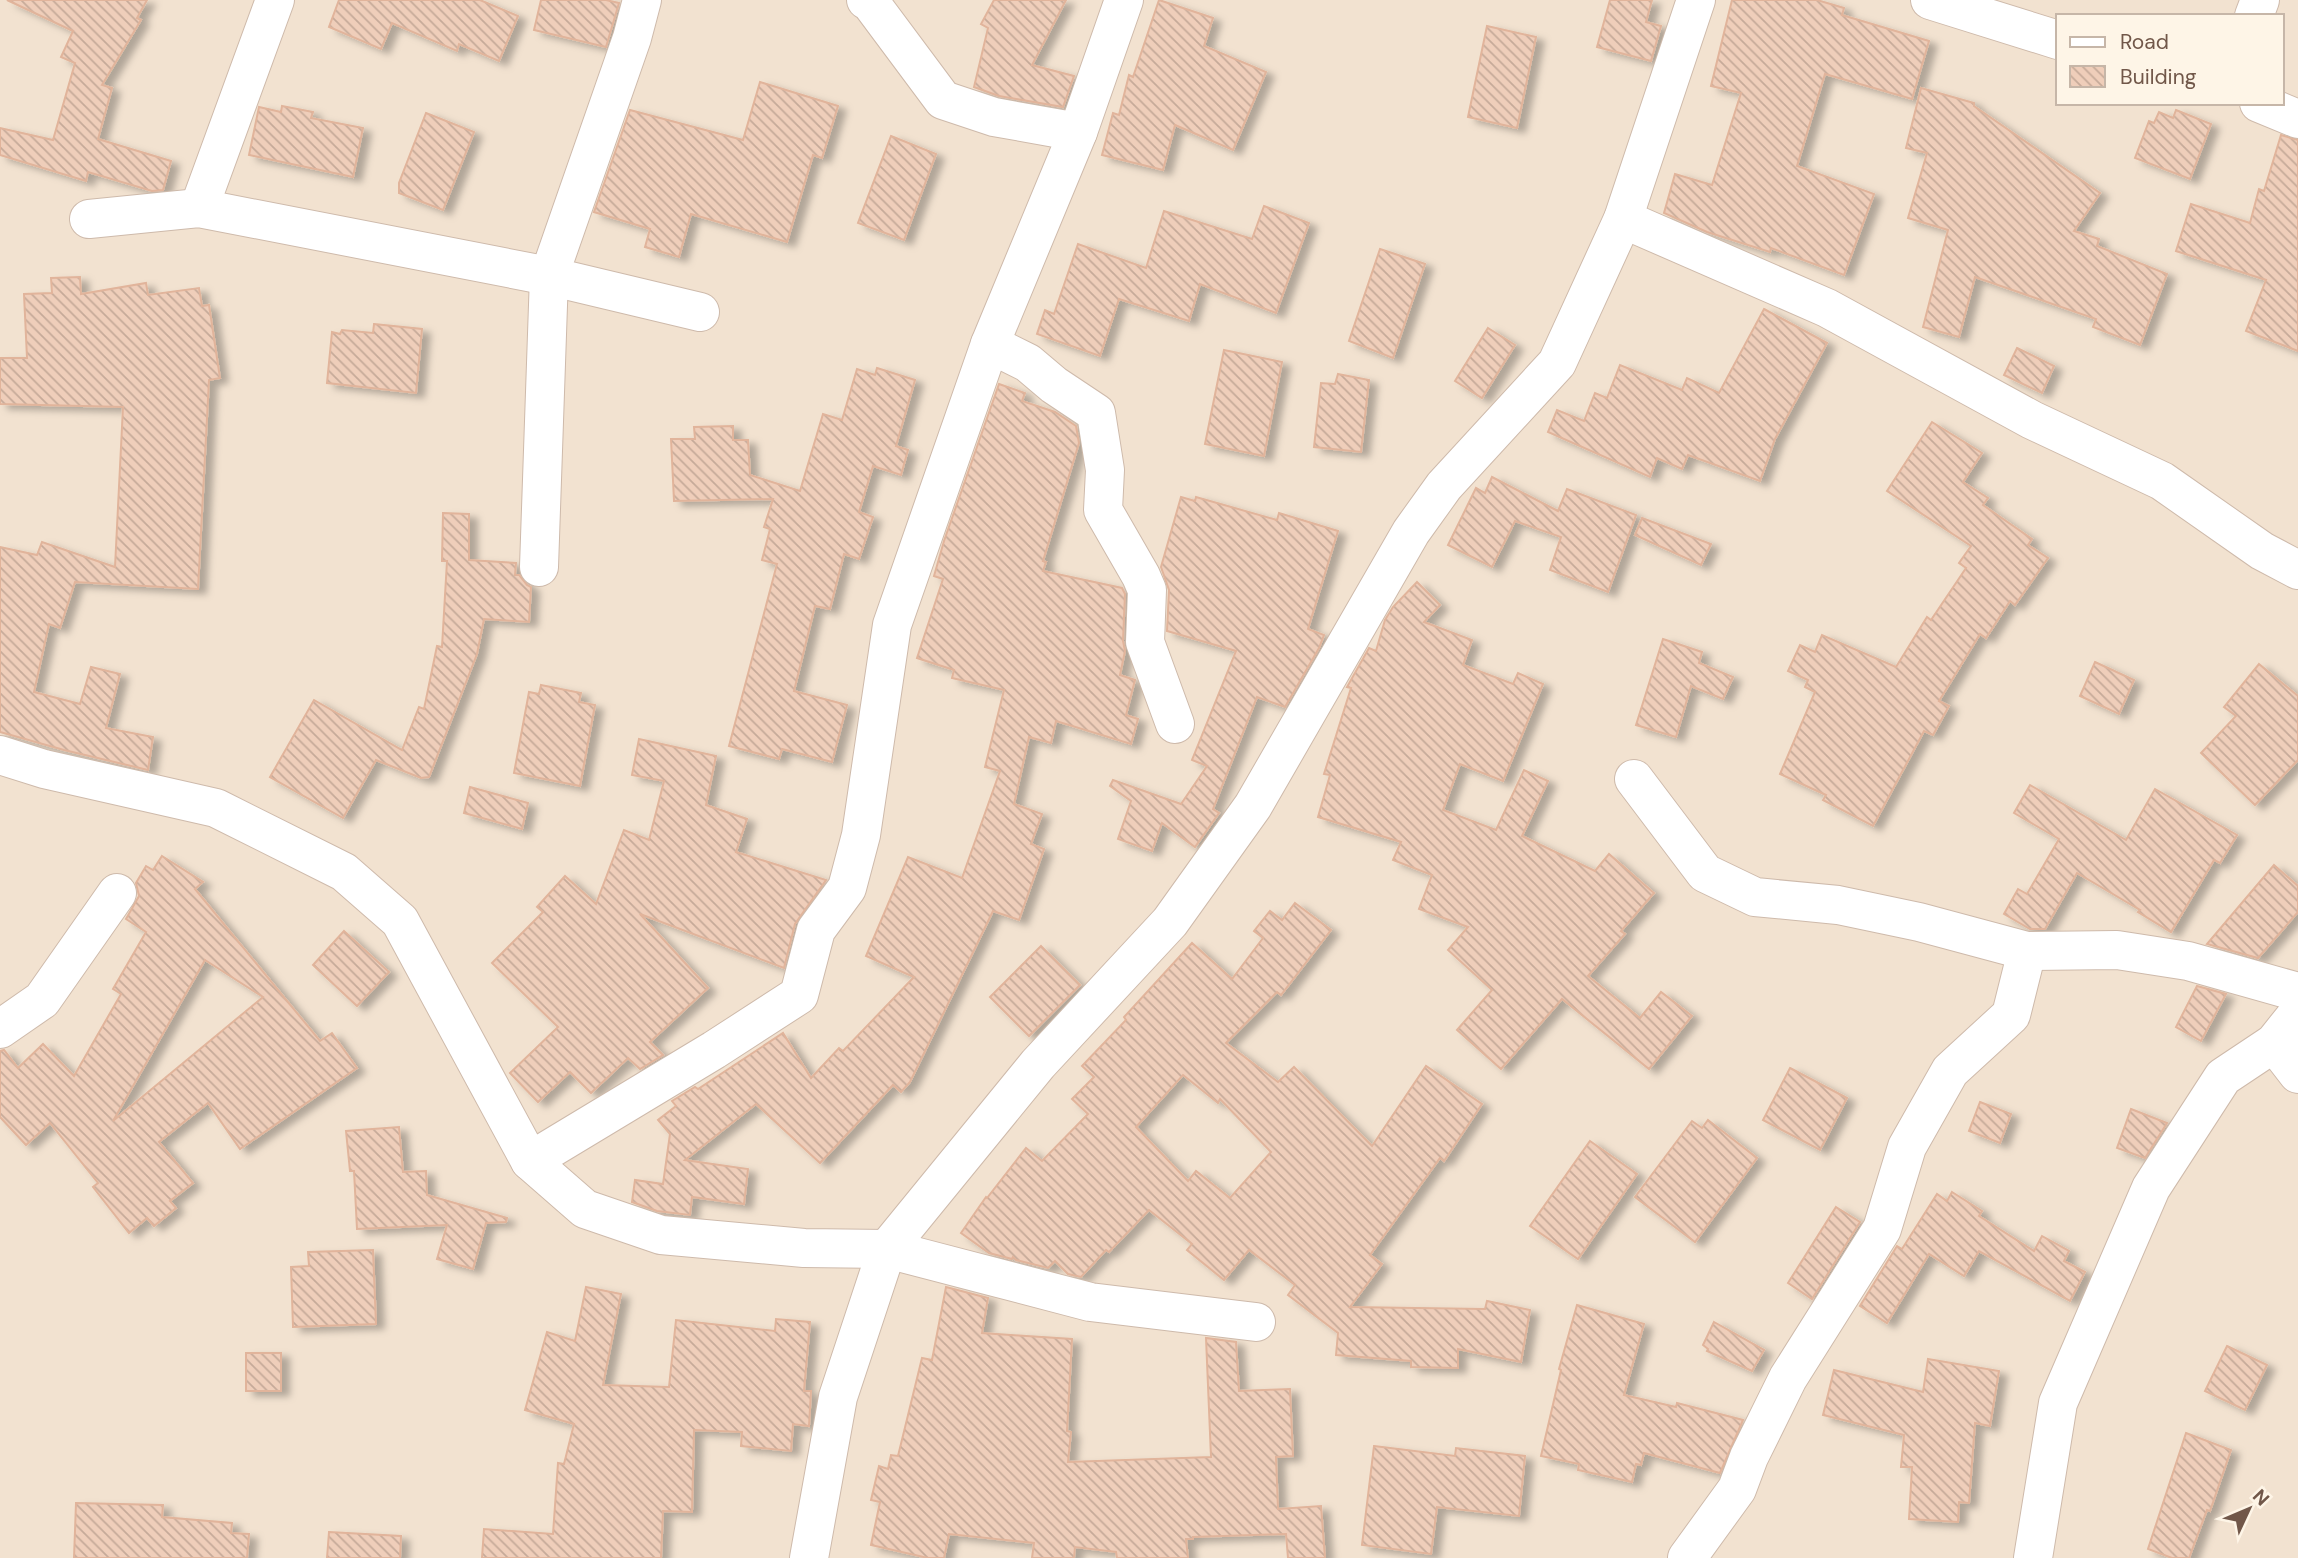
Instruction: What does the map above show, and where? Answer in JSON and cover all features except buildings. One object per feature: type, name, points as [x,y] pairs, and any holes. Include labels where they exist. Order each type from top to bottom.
[{"type":"street","points":[[199,208],[275,0]]},
{"type":"street","points":[[539,567],[549,276],[632,38],[642,0]]},
{"type":"street","points":[[866,0],[943,100],[994,117],[1078,132]]},
{"type":"street","points":[[530,1161],[799,995],[816,930],[846,888],[861,835],[892,625],[990,344],[1078,132],[1124,0]]},
{"type":"street","points":[[809,1558],[838,1397],[887,1250],[1038,1065],[1170,922],[1254,806],[1410,531],[1444,486],[1557,363],[1623,219],[1696,0]]},
{"type":"street","points":[[1930,0],[2056,39]]},
{"type":"street","points":[[2264,105],[2298,118]]},
{"type":"street","points":[[89,219],[199,208],[549,276],[700,312]]},
{"type":"street","points":[[1623,219],[1827,308],[2032,420],[2162,481],[2262,551],[2298,570]]},
{"type":"street","points":[[990,344],[1028,363],[1054,385],[1096,413],[1105,470],[1102,510],[1147,590],[1145,642],[1175,724]]},
{"type":"street","points":[[0,755],[44,769],[216,807],[344,872],[400,921],[530,1161],[586,1209],[661,1235],[804,1248],[887,1250],[1090,1302],[1256,1322]]},
{"type":"street","points":[[1634,779],[1705,873],[1755,897],[1838,905],[1919,922],[2027,951],[2117,950],[2188,961],[2298,992]]},
{"type":"street","points":[[0,1029],[42,1000],[117,893]]},
{"type":"street","points":[[1687,1558],[1737,1489],[1749,1457],[1788,1378],[1882,1229],[1907,1147],[1950,1071],[2011,1016],[2027,951]]},
{"type":"street","points":[[2033,1558],[2058,1403],[2151,1188],[2222,1077],[2273,1043],[2298,1013]]},
{"type":"street","points":[[2273,1043],[2298,1074]]},
{"type":"shaded area","points":[[0,0],[2298,0],[2298,1558],[0,1558]]}]
